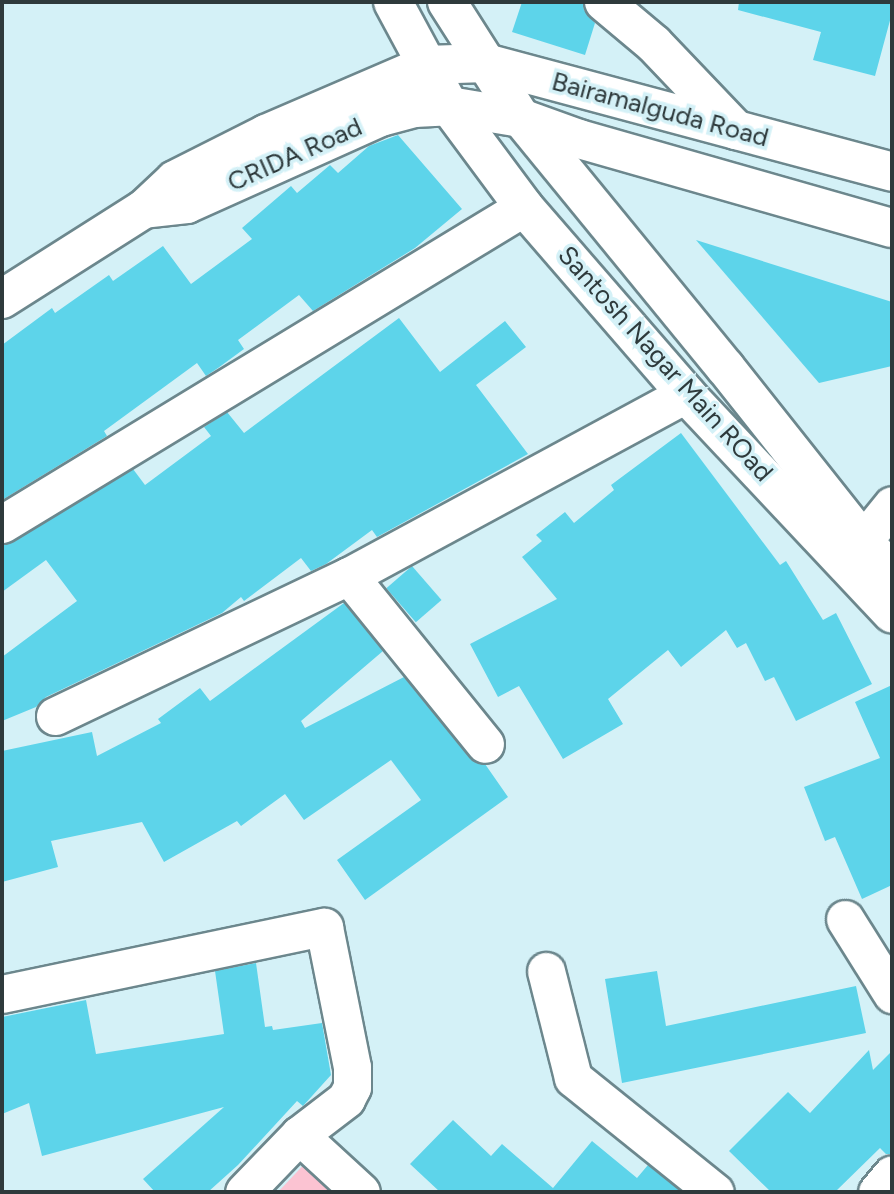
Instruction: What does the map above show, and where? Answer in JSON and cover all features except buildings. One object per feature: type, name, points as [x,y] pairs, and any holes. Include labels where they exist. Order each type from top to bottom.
[{"type":"main road","points":[[394,4],[410,22],[430,24],[442,16],[448,2]]},
{"type":"main road","name":"Santosh Nagar Main ROad","points":[[448,2],[521,118],[726,367],[863,541],[892,572]]},
{"type":"main road","points":[[604,2],[654,44],[736,130]]},
{"type":"main road","name":"Santosh Nagar Main ROad","points":[[394,4],[449,106],[524,207],[686,394],[892,613]]},
{"type":"main road","name":"Bairamalguda Road","points":[[426,65],[486,63],[892,172]]},
{"type":"main road","name":"CRIDA Road","points":[[2,299],[144,209],[175,180],[254,140],[426,65]]},
{"type":"main road","name":"Bairamalguda Road","points":[[449,106],[521,118],[579,139],[892,228]]},
{"type":"main road","name":"CRIDA Road","points":[[144,209],[187,204],[381,117],[414,108],[449,106]]},
{"type":"street","points":[[2,524],[524,207]]},
{"type":"street","points":[[55,716],[349,576],[686,394]]},
{"type":"street","points":[[863,541],[892,505]]},
{"type":"street","points":[[349,576],[485,744]]},
{"type":"street","points":[[845,919],[892,994]]},
{"type":"street","points":[[2,994],[324,927],[352,1067],[352,1087],[338,1106],[299,1135],[244,1192]]},
{"type":"street","points":[[546,971],[573,1078],[715,1192]]},
{"type":"street","points":[[299,1135],[361,1192]]},
{"type":"street","points":[[877,1192],[892,1174]]},
{"type":"shaded area","points":[[311,1157],[348,1192],[278,1192]]}]
